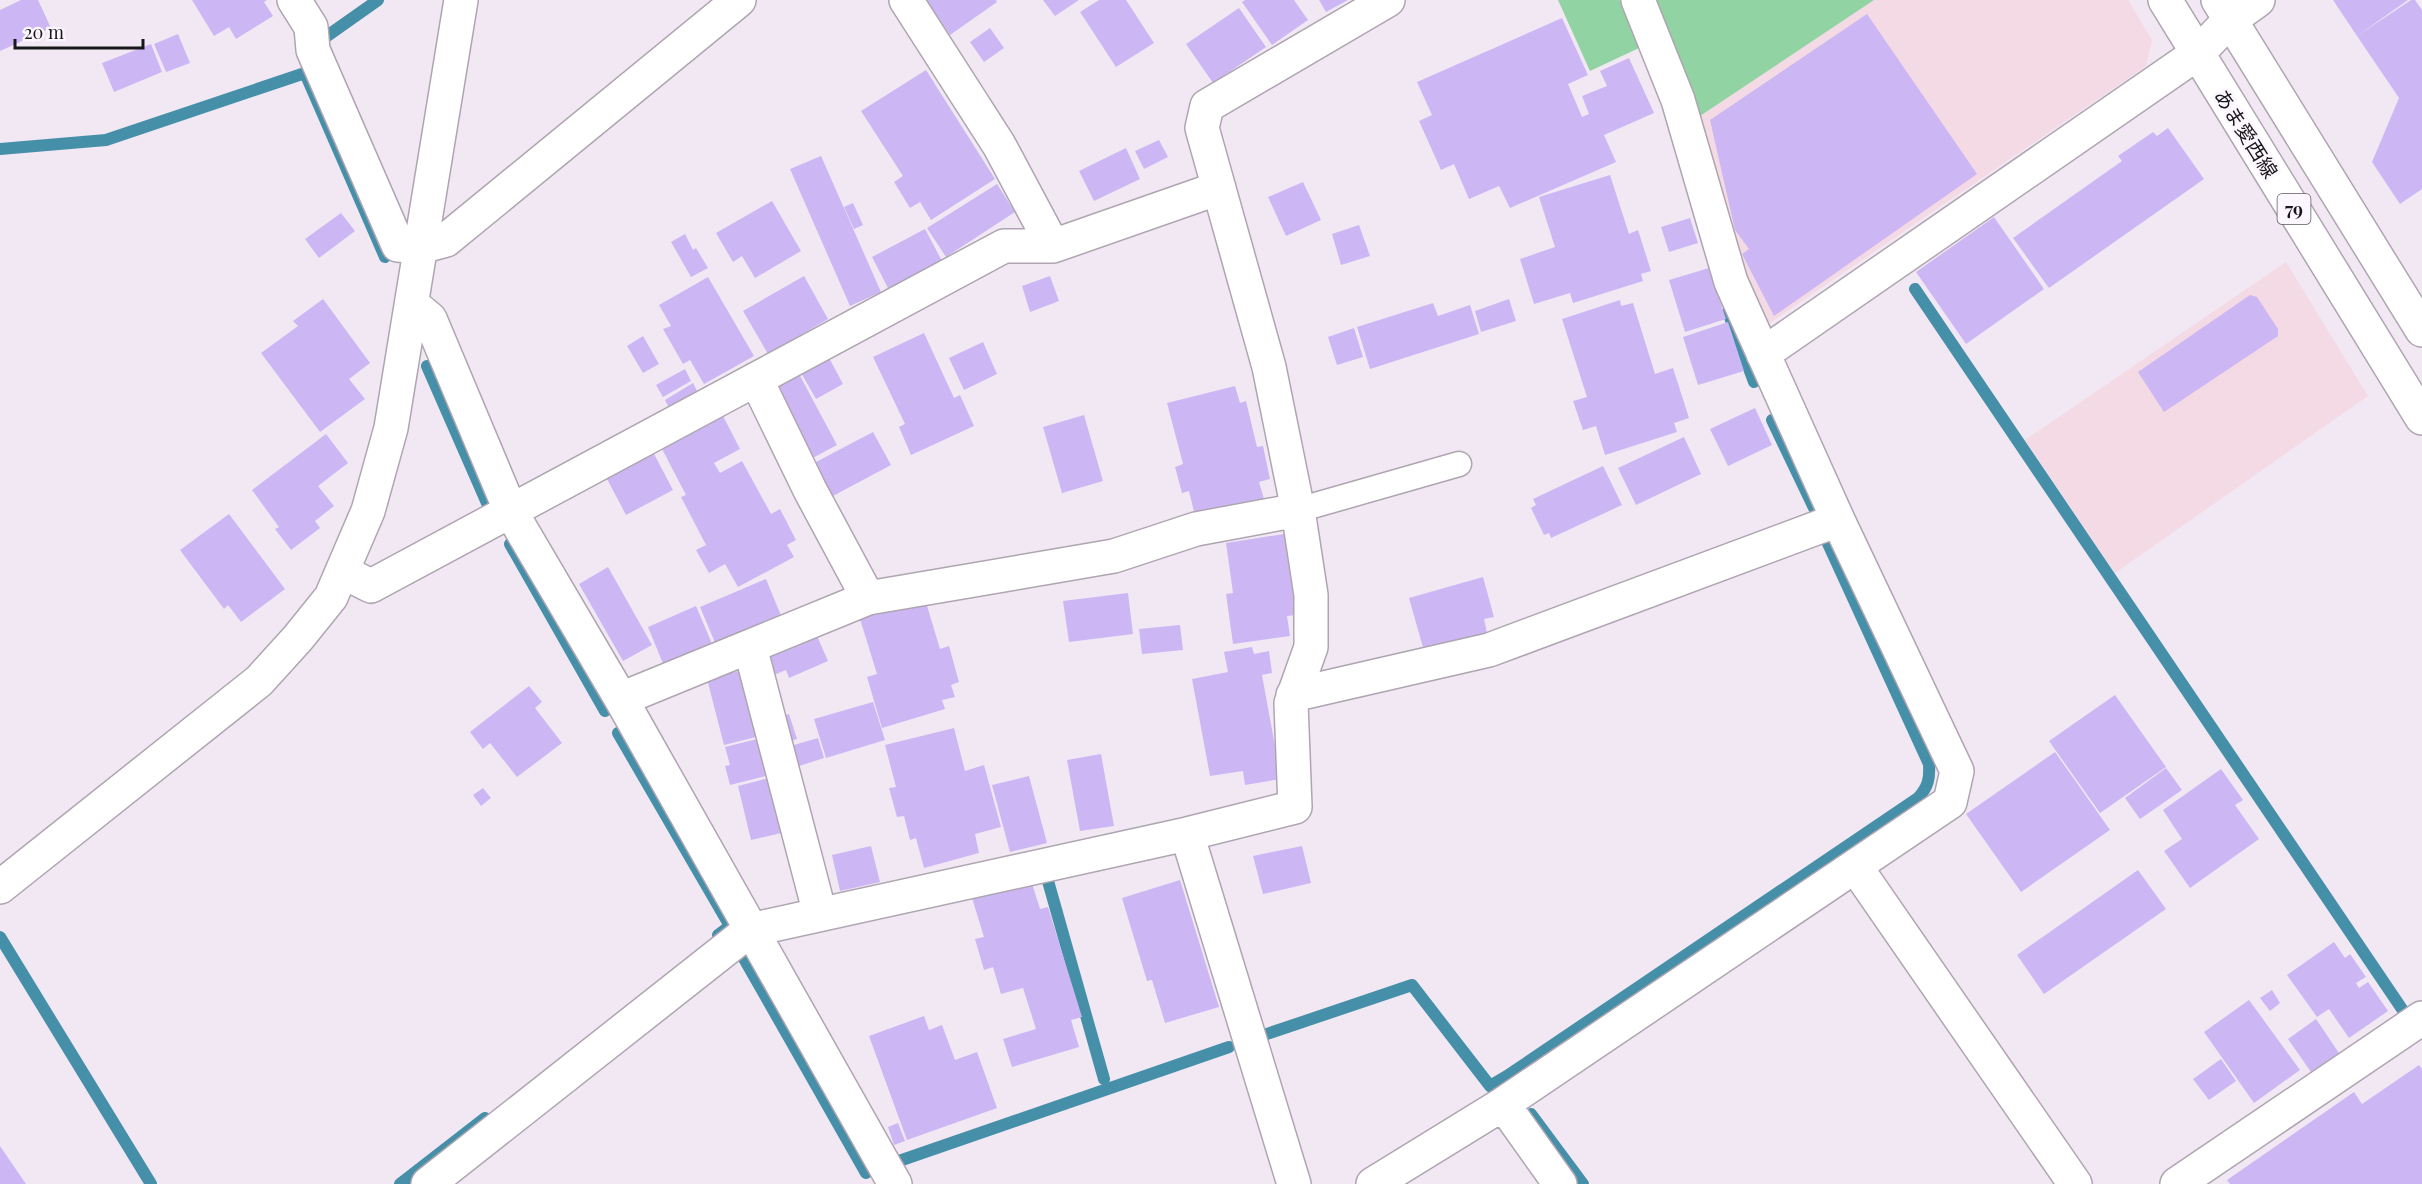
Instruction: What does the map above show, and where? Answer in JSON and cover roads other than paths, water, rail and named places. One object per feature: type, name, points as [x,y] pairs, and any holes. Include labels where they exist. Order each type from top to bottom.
[{"type":"street","points":[[294,0],[311,27],[314,50],[398,245],[420,247],[446,240],[739,0]]},
{"type":"street","points":[[0,887],[259,681],[331,597],[368,511],[391,428],[460,0]]},
{"type":"street","points":[[906,0],[999,145],[1053,246]]},
{"type":"street","points":[[428,1184],[750,930],[1187,834],[1295,807],[1291,703],[1311,646],[1311,595],[1298,510],[1269,367],[1202,128],[1207,106],[1388,0]]},
{"type":"street","points":[[1373,1184],[1503,1104],[1950,802],[1957,771],[1839,520],[1731,282],[1678,100],[1638,0]]},
{"type":"street","name":"あま愛西線","points":[[2165,0],[2422,418]]},
{"type":"street","points":[[1763,354],[2198,53],[2224,10],[2258,0]]},
{"type":"street","name":"79","points":[[2224,10],[2422,330]]},
{"type":"street","points":[[343,572],[371,586],[1004,246],[1053,246],[1219,188]]},
{"type":"street","points":[[412,304],[430,319],[511,512],[621,699],[895,1184]]},
{"type":"street","points":[[756,380],[810,490],[868,597]]},
{"type":"street","points":[[621,699],[868,597],[1114,556],[1196,528],[1298,510]]},
{"type":"street","points":[[1293,695],[1489,650],[1839,520]]},
{"type":"street","points":[[750,647],[820,914]]},
{"type":"street","points":[[1187,834],[1294,1184]]},
{"type":"street","points":[[1855,866],[2075,1184]]},
{"type":"street","points":[[2177,1184],[2422,1018]]},
{"type":"street","points":[[1503,1104],[1560,1184]]},
{"type":"lane","points":[[1298,510],[1459,464]]},
{"type":"waterway","points":[[320,41],[378,0]]},
{"type":"waterway","points":[[0,149],[106,140],[305,73],[385,257]]},
{"type":"waterway","points":[[1915,289],[2402,1009]]},
{"type":"waterway","points":[[1728,312],[1754,382]]},
{"type":"waterway","points":[[427,366],[487,503]]},
{"type":"waterway","points":[[1772,420],[1816,512]]},
{"type":"waterway","points":[[1258,1037],[1412,985],[1490,1086],[1918,798],[1928,782],[1929,764],[1825,537]]},
{"type":"waterway","points":[[510,544],[605,711]]},
{"type":"waterway","points":[[618,733],[730,926],[718,935]]},
{"type":"waterway","points":[[1046,874],[1104,1079]]},
{"type":"waterway","points":[[0,937],[151,1184]]},
{"type":"waterway","points":[[742,955],[866,1173]]},
{"type":"waterway","points":[[899,1161],[1229,1047]]},
{"type":"waterway","points":[[1531,1114],[1583,1184]]},
{"type":"waterway","points":[[400,1184],[485,1118]]}]
